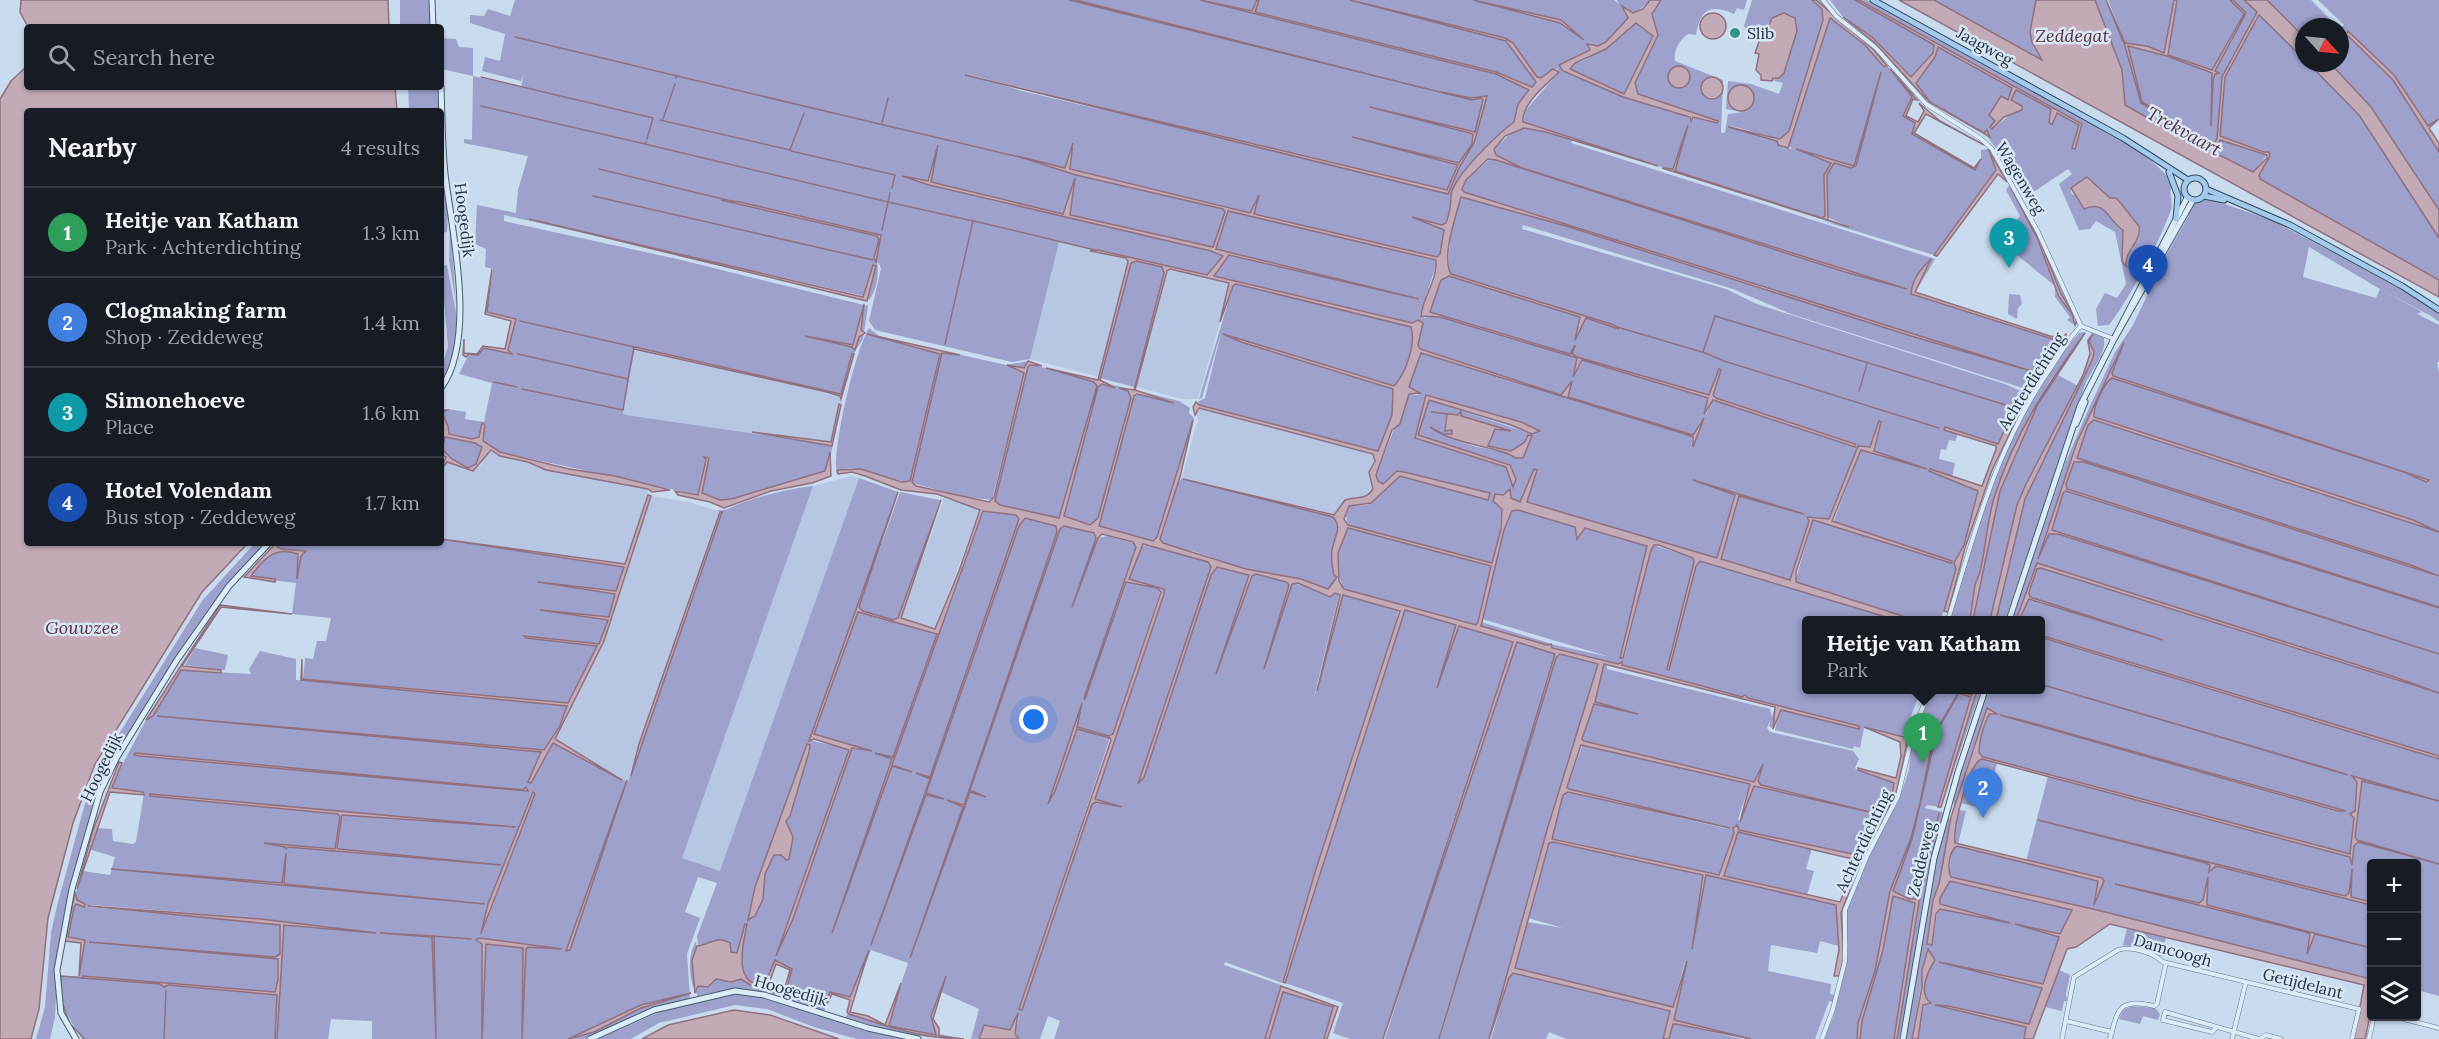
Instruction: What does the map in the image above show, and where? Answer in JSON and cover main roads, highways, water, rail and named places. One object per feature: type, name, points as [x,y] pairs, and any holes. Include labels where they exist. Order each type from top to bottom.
[{"type":"main road","name":"Jaagweg","points":[[1873,0],[2084,116],[2160,162],[2186,183]]},
{"type":"main road","points":[[2160,162],[2169,172],[2186,183],[2190,199],[2204,196],[2228,200]]},
{"type":"main road","points":[[2169,172],[2178,196],[2176,219]]},
{"type":"main road","points":[[2186,183],[2199,179],[2206,189],[2290,225],[2402,286],[2439,310]]},
{"type":"main road","points":[[2204,196],[2206,189]]},
{"type":"water","points":[[21,0],[388,0],[389,24],[26,24],[20,12]]},
{"type":"water","points":[[1069,0],[1076,0],[1399,82]]},
{"type":"water","points":[[1200,0],[1252,11],[1259,0],[1255,12],[1496,72],[1532,87],[1536,82],[1506,41],[1350,0],[1505,38],[1513,43],[1537,77],[1541,78],[1553,69],[1559,72],[1530,101],[1523,115],[1523,122],[1658,166],[1546,132],[1524,128],[1505,136],[1494,149],[1496,155],[1522,168],[1907,289],[1845,272],[1496,160],[1488,159],[1466,180],[1462,189],[1464,192],[2031,371],[1911,336],[1566,226],[1461,197],[1448,247],[1448,267],[1451,274],[1614,325],[1619,329],[1586,318],[1575,340],[1580,317],[1449,276],[1441,280],[1430,312],[1570,354],[1575,345],[1572,354],[1577,357],[1709,395],[1719,369],[1721,370],[1713,395],[1716,398],[1855,444],[1855,447],[1713,400],[1704,414],[1708,398],[1582,360],[1573,377],[1577,358],[1440,317],[1421,316],[1435,274],[1436,260],[1228,211],[1216,249],[1419,299],[1229,255],[1214,276],[1412,323],[1418,320],[1423,323],[1418,345],[1420,349],[1561,395],[1572,381],[1568,397],[1693,435],[1704,418],[1693,447],[1693,437],[1685,434],[1421,353],[1409,387],[1420,393],[1409,394],[1400,424],[1392,430],[1376,475],[1378,481],[1383,484],[1397,471],[1404,472],[1490,493],[1488,500],[1400,476],[1371,503],[1349,506],[1344,519],[1348,525],[1492,563],[1501,529],[1502,509],[1493,501],[1495,494],[1503,495],[1510,489],[1511,498],[1520,502],[1534,469],[1537,470],[1527,502],[1717,558],[1735,495],[1693,480],[1804,514],[1739,496],[1721,559],[1790,580],[1809,521],[1807,517],[1829,519],[1858,446],[1870,447],[1879,421],[1881,422],[1874,451],[1927,469],[1861,450],[1832,521],[1952,561],[1951,563],[1813,520],[1796,572],[1796,582],[1902,616],[1883,616],[1700,561],[1696,566],[1669,670],[1667,669],[1694,562],[1693,558],[1654,545],[1623,658],[1620,658],[1647,546],[1585,528],[1577,539],[1575,527],[1518,510],[1512,511],[1504,530],[1481,626],[1547,645],[1551,644],[1552,648],[1618,664],[1622,662],[1622,665],[1859,726],[1859,729],[1781,710],[1773,729],[1775,707],[1604,664],[1595,702],[1638,714],[1594,704],[1582,739],[1584,741],[1754,782],[1763,764],[1758,781],[1761,785],[1874,813],[1754,786],[1740,822],[1750,784],[1581,745],[1567,787],[1569,789],[1730,828],[1568,792],[1563,795],[1552,839],[1719,875],[1734,833],[1733,828],[1737,825],[1739,830],[1862,856],[1841,913],[1844,958],[1839,976],[1834,976],[1839,950],[1836,905],[1706,875],[1692,949],[1703,875],[1553,842],[1549,843],[1515,968],[1673,1007],[1687,961],[1674,1020],[1751,1039],[1673,1024],[1669,1039],[1663,1039],[1670,1011],[1513,973],[1509,978],[1489,1039],[1547,830],[1598,664],[1560,654],[1556,658],[1439,1039],[1555,654],[1517,642],[1383,1039],[1513,642],[1459,626],[1437,688],[1456,625],[1405,610],[1285,983],[1283,982],[1316,869],[1400,611],[1343,595],[1317,691],[1340,595],[1335,593],[1330,597],[1298,583],[1292,584],[1264,669],[1289,585],[1286,582],[1256,574],[1252,576],[1216,674],[1249,575],[1217,567],[1211,575],[1144,777],[1138,784],[1211,567],[1208,562],[1143,544],[1129,579],[1164,589],[1164,594],[1095,799],[1122,807],[1096,802],[1092,804],[1022,1010],[1019,1009],[1111,740],[1077,729],[1055,791],[1048,804],[1082,703],[1077,727],[1109,736],[1113,734],[1161,592],[1157,588],[1126,582],[1085,699],[1136,547],[1133,542],[1102,534],[1098,538],[1072,607],[1096,538],[1094,533],[1064,526],[1060,529],[970,790],[986,797],[970,792],[910,958],[963,807],[947,800],[964,805],[1057,532],[1056,526],[1025,518],[1019,526],[926,793],[944,799],[926,795],[871,945],[930,779],[916,773],[930,777],[1019,519],[1016,515],[983,511],[892,765],[912,772],[892,766],[832,933],[892,759],[875,753],[893,757],[937,634],[858,612],[814,734],[872,751],[852,748],[793,919],[776,956],[849,750],[814,739],[809,741],[898,492],[859,607],[863,611],[893,620],[898,618],[941,500],[901,618],[935,629],[959,571],[980,510],[937,494],[901,490],[852,472],[838,474],[837,470],[861,469],[902,482],[910,481],[940,354],[867,334],[960,355],[942,353],[912,482],[916,486],[989,502],[994,497],[1024,373],[1007,365],[1024,368],[1028,361],[1042,366],[1030,365],[1028,367],[995,501],[1000,505],[1059,518],[1097,386],[1094,382],[1046,368],[1098,380],[1128,262],[1126,258],[1090,251],[1098,250],[1207,275],[1223,256],[1211,251],[929,185],[902,176],[928,181],[938,145],[931,182],[1063,214],[1075,178],[1070,215],[1213,247],[1225,212],[1223,209],[1076,175],[1017,156],[1065,168],[1073,143],[1070,169],[1250,213],[1259,195],[1254,214],[1437,257],[1440,254],[1444,230],[1412,217],[1442,225],[1446,223],[1453,188],[1459,178],[1488,145],[1514,122],[1518,104],[1529,90],[1496,74]],"holes":[[[1136,261],[1162,267],[1164,273],[1134,390],[1119,388],[1128,391],[1131,398],[1098,518],[1090,525],[1064,516],[1098,387],[1102,384],[1115,388],[1100,380],[1131,263]],[[1170,269],[1229,283],[1220,322],[1233,286],[1236,284],[1411,327],[1412,342],[1409,358],[1394,386],[1223,334],[1241,342],[1393,389],[1392,415],[1378,451],[1199,405],[1196,402],[1193,407],[1195,415],[1199,408],[1373,454],[1375,461],[1369,472],[1373,489],[1364,497],[1345,500],[1334,515],[1183,479],[1333,517],[1338,529],[1332,550],[1334,575],[1337,577],[1328,589],[1301,579],[1246,569],[1163,543],[1160,539],[1180,477],[1193,420],[1157,537],[1153,541],[1099,526],[1134,396],[1137,394],[1174,403],[1135,390],[1167,271]],[[1348,528],[1491,566],[1476,625],[1344,589],[1339,581],[1338,553]],[[1738,832],[1857,860],[1840,902],[1724,876]]]},
{"type":"water","points":[[1473,0],[1561,20],[1584,40],[1560,23]]},
{"type":"water","points":[[1650,0],[1661,0],[1652,14],[1658,35],[1635,83],[1638,94],[1718,121],[1717,123],[1693,117],[1691,121],[1690,117],[1623,97],[1563,71],[1559,65],[1590,50],[1587,44],[1598,46],[1606,42],[1628,18],[1622,6],[1633,13],[1643,9]],"holes":[[[1636,23],[1653,36],[1624,94],[1570,69],[1575,63],[1606,49]]]},
{"type":"water","points":[[1812,0],[1816,0],[1873,49],[1887,66],[1884,67],[1865,45],[1830,18],[1788,148],[1778,145],[1777,141],[1728,127],[1780,139],[1789,131],[1823,20],[1822,9]]},
{"type":"water","points":[[1855,0],[1859,0],[2082,124],[2075,149],[2072,148],[2079,125],[2057,113],[2052,125],[2049,122],[2051,109],[2016,90],[2011,100],[2022,106],[2022,110],[2004,117],[1992,129],[1990,127],[1995,121],[1989,115],[2001,96],[2008,100],[2012,88],[1938,47],[1935,57],[1916,83],[1930,102],[1984,133],[1987,130],[1990,137],[1929,102],[1875,43],[1843,17],[1872,37],[1911,77],[1933,53],[1934,45]]},
{"type":"water","name":"Zeddegat","points":[[1899,0],[1934,0],[2042,60],[2032,42],[2030,32],[2036,0],[2095,0],[2122,70],[2125,105],[2207,152],[2217,139],[2222,77],[2257,12],[2244,0],[2267,0],[2295,28],[2295,50],[2259,15],[2225,77],[2220,136],[2269,152],[2270,156],[2259,175],[2260,179],[2439,280],[2439,297]],"holes":[[[2220,140],[2267,155],[2267,158],[2253,172],[2213,152]]]},
{"type":"water","points":[[2106,0],[2125,43],[2147,46],[2164,53],[2174,0],[2177,0],[2168,55],[2212,70],[2244,14],[2230,0],[2233,0],[2246,13],[2215,71],[2219,73],[2215,74],[2213,80],[2211,126],[2212,73],[2167,56],[2128,46],[2142,102],[2200,137],[2141,103],[2125,46]]},
{"type":"water","points":[[1713,13],[1722,17],[1726,26],[1722,35],[1713,39],[1704,35],[1700,26],[1704,17]]},
{"type":"water","points":[[1784,13],[1795,18],[1797,31],[1784,73],[1779,78],[1773,78],[1772,81],[1761,80],[1761,75],[1756,70],[1759,54],[1755,53],[1761,36],[1765,34],[1772,18]]},
{"type":"water","points":[[2349,32],[2394,75],[2428,126],[2439,119],[2429,128],[2439,143],[2439,152],[2393,80],[2349,37]]},
{"type":"water","points":[[1679,66],[1687,69],[1690,77],[1687,85],[1679,88],[1671,85],[1668,77],[1671,69]]},
{"type":"water","name":"Gouwzee","points":[[24,69],[24,90],[395,90],[397,108],[24,108],[24,546],[245,546],[202,592],[95,764],[73,823],[48,918],[39,1009],[31,1039],[0,1039],[0,99],[11,81]]},
{"type":"water","points":[[1890,69],[1917,100],[1913,99],[1906,116],[1918,122],[1924,111],[1919,103],[1940,121],[1984,145],[1926,114],[1914,133],[1974,168],[1981,159],[1975,170],[1912,134],[1915,123],[1903,116],[1912,97]]},
{"type":"water","points":[[1881,72],[1856,166],[1851,168],[1834,163],[1827,175],[1828,220],[1849,227],[1662,168],[1673,169],[1688,125],[1675,171],[1822,218],[1825,216],[1824,175],[1831,163],[1796,149],[1854,166]]},
{"type":"water","points":[[2317,72],[2338,72],[2371,107],[2439,210],[2439,238],[2359,115]]},
{"type":"water","points":[[965,75],[1447,190],[1458,165],[1352,137],[1459,163],[1472,144],[1473,134],[1370,107],[1475,132],[1483,100],[1481,98],[1472,100],[1435,91],[1471,98],[1487,96],[1474,143],[1460,166],[1448,194]]},
{"type":"water","points":[[1712,77],[1720,80],[1723,88],[1720,96],[1712,99],[1704,96],[1701,88],[1704,80]]},
{"type":"water","points":[[1741,85],[1750,89],[1754,98],[1750,107],[1741,111],[1732,107],[1728,98],[1732,89]]},
{"type":"water","points":[[1988,149],[2007,182],[1998,174],[1937,256],[1934,255],[1996,170]]},
{"type":"water","points":[[2087,177],[2110,198],[2116,198],[2139,226],[2138,237],[2126,261],[2126,267],[2122,261],[2123,230],[2102,209],[2091,207],[2084,209],[2071,188]]},
{"type":"water","points":[[2010,186],[2041,243],[2061,294],[2077,320],[2075,325],[2072,314],[2059,297],[2038,240]]},
{"type":"water","points":[[721,200],[740,202],[881,235],[876,262],[874,258],[879,240],[877,236]]},
{"type":"water","points":[[529,219],[863,297],[873,265],[876,266],[867,301]]},
{"type":"water","points":[[1931,259],[1915,292],[2050,336],[2062,338],[2066,334],[2067,339],[2047,366],[2059,341],[1911,294],[1915,278]]},
{"type":"water","points":[[492,269],[487,312],[516,319],[508,350],[512,354],[484,348],[478,355],[469,354],[466,357],[463,355],[464,339],[464,353],[477,354],[483,346],[505,349],[511,321],[485,314]]},
{"type":"water","points":[[864,304],[861,330],[865,333],[859,337],[855,350],[852,347],[805,336],[853,345]]},
{"type":"water","points":[[2085,333],[2038,404],[2000,491],[1974,616],[1971,616],[1995,495],[2022,431],[2033,410]]},
{"type":"water","points":[[2093,334],[2089,341],[2094,352],[2093,358],[2025,499],[1997,616],[1991,616],[2017,505],[2083,375],[2090,354],[2088,341]]},
{"type":"water","points":[[2124,342],[2112,373],[2113,376],[2429,480],[2426,482],[2404,472],[2112,378],[2100,396],[2094,417],[2413,520],[2439,532],[2094,420],[2088,425],[2077,458],[2439,576],[2084,462],[2074,462],[2066,484],[2067,489],[2439,608],[2066,491],[2063,493],[2052,530],[2439,654],[2058,534],[2049,534],[2038,559],[2077,442]]},
{"type":"water","points":[[635,347],[841,394],[852,354],[854,354],[841,399],[840,396],[827,392],[634,349]]},
{"type":"water","points":[[2044,370],[2024,404],[1992,470],[1965,548],[1948,612],[1944,611],[1956,569],[1954,563],[1964,545],[1978,491],[1929,471],[1930,469],[1982,486],[1996,449],[1996,446],[1944,430],[1945,427],[1998,444],[2014,410],[2029,390],[2036,374]]},
{"type":"water","points":[[1426,395],[1521,422],[1540,431],[1532,434],[1511,425],[1429,400],[1418,435],[1510,465],[1516,479],[1513,487],[1506,467],[1415,438]]},
{"type":"water","points":[[839,404],[841,405],[832,446],[752,432],[831,442]]},
{"type":"water","points":[[1461,411],[1461,416],[1511,431],[1495,429],[1488,446],[1511,451],[1525,442],[1528,435],[1532,436],[1523,458],[1515,458],[1500,451],[1451,438],[1440,433],[1430,427],[1443,434],[1452,434],[1452,430],[1445,431],[1447,414],[1431,412],[1458,415]]},
{"type":"water","points":[[444,417],[449,434],[472,439],[479,437],[482,423],[485,425],[483,441],[500,452],[670,490],[652,492],[648,489],[546,470],[528,462],[500,456],[491,450],[473,471],[447,462],[444,466],[446,457],[444,451],[452,459],[468,468],[476,464],[482,447],[475,443],[445,437],[444,441]]},
{"type":"water","points":[[830,452],[831,476],[812,483],[771,491],[724,508],[710,502],[678,495],[675,491],[698,495],[706,460],[704,457],[709,458],[702,493],[720,500],[731,499],[825,471]]},
{"type":"water","points":[[648,495],[651,496],[604,641],[555,739],[622,780],[553,743],[531,783],[528,782],[541,752],[157,716],[544,750],[560,726],[567,706],[301,680],[302,659],[302,679],[568,703],[597,646],[524,636],[599,644],[608,620],[540,610],[609,617],[615,594],[538,582],[616,591],[624,567],[444,539],[625,564]]},
{"type":"water","points":[[720,512],[722,512],[631,776],[639,744]]},
{"type":"water","points":[[273,546],[306,551],[301,556],[297,579],[298,554],[283,551],[271,555],[251,576],[275,579],[275,582],[244,577]]},
{"type":"water","points":[[2037,563],[2439,693],[2041,568],[2037,569],[2029,592],[2030,597],[2163,640],[2029,599],[2021,616],[2017,616]]},
{"type":"water","points":[[220,605],[292,614],[221,607],[182,666],[221,670],[221,673],[181,670],[153,716],[146,720]]},
{"type":"water","points":[[2045,637],[2439,756],[2439,759],[2045,639]]},
{"type":"water","points":[[2045,685],[2045,685],[2326,768],[2348,775]]},
{"type":"water","points":[[1958,694],[1937,731],[1912,839],[1893,891],[1909,899],[1916,899],[1939,813],[1919,902],[1897,1039],[1894,1039],[1915,903],[1893,896],[1883,950],[1862,1021],[1860,1039],[1857,1039],[1858,1023],[1875,971],[1890,891],[1911,838],[1934,734]]},
{"type":"water","points":[[1962,694],[1976,694],[1941,807],[1938,807],[1971,697]]},
{"type":"water","points":[[1987,708],[1997,714],[1989,714],[1983,728],[1979,753],[1983,757],[2350,854],[2354,818],[2350,814],[2355,811],[2357,782],[2352,776],[2439,801],[2362,781],[2355,837],[2357,840],[2439,864],[2358,842],[2354,846],[2352,865],[2350,857],[1982,759],[1972,771],[1962,797],[1956,824],[1955,843],[2102,878],[2104,881],[2094,905],[2098,881],[1957,846],[1950,860],[1951,877],[2093,909],[2367,978],[2367,1021],[2369,1021],[2365,1039],[2354,1039],[2364,985],[2110,924],[2076,947],[2067,949],[2033,1039],[2024,1039],[2026,1027],[1935,1005],[2029,1024],[2042,988],[1939,962],[2043,984],[2059,937],[2015,924],[2060,934],[2072,910],[1950,881],[1940,898],[1940,904],[2010,923],[1940,909],[1936,914],[1932,945],[1927,944],[1933,900],[1939,884],[1951,817]]},
{"type":"water","points":[[2000,715],[2021,720],[2346,811],[2338,811]]},
{"type":"water","points":[[1864,727],[1908,738],[1896,794],[1864,852],[1862,849],[1878,819],[1878,814],[1892,795],[1894,783],[1858,770],[1858,768],[1896,778],[1901,756],[1900,742]]},
{"type":"water","points":[[807,744],[810,745],[809,752],[790,816],[786,821],[793,837],[789,859],[786,860],[781,855],[774,855],[765,874],[763,899],[755,916],[748,920],[755,887]]},
{"type":"water","points":[[135,753],[523,790],[526,787],[528,791],[140,756],[134,755]]},
{"type":"water","points":[[119,762],[122,763],[112,788],[143,792],[144,795],[110,792],[77,889],[93,830]]},
{"type":"water","points":[[627,780],[570,950],[566,951]]},
{"type":"water","points":[[533,792],[535,794],[481,934],[488,904]]},
{"type":"water","points":[[150,794],[516,827],[342,815],[337,848],[339,849],[501,865],[288,847],[286,849],[264,843],[335,849],[340,817],[338,814],[150,796]]},
{"type":"water","points":[[2038,820],[2345,896],[2349,893],[2352,869],[2351,897],[2367,901],[2367,904],[2216,866],[2209,872],[2210,865]]},
{"type":"water","points":[[286,853],[284,884],[485,904],[111,869],[282,883]]},
{"type":"water","points":[[2208,877],[2207,905],[2367,947],[2315,934],[2307,954],[2310,934],[2306,932],[2115,884],[2199,903],[2203,900]]},
{"type":"water","points":[[75,892],[77,900],[85,904],[84,907],[76,904],[68,937],[85,940],[79,976],[81,943],[65,941]]},
{"type":"water","points":[[88,906],[261,919],[376,933],[284,925],[277,1039],[275,1039],[277,995],[168,985],[164,987],[160,984],[83,978],[83,976],[275,992],[278,980],[278,959],[89,942],[275,957],[280,954],[280,925]]},
{"type":"water","points":[[745,924],[747,924],[742,962],[747,978],[754,984],[764,986],[775,960],[792,969],[786,992],[809,994],[811,990],[817,1002],[826,1003],[830,992],[850,997],[869,950],[850,1012],[868,1016],[885,1025],[901,983],[889,1026],[936,1035],[931,1016],[946,976],[933,1019],[939,1028],[939,1036],[964,1039],[920,1034],[891,1027],[849,1014],[847,1012],[850,1000],[832,994],[826,1006],[795,995],[783,994],[790,970],[776,964],[767,989],[778,994],[755,988],[741,979],[731,982],[716,979],[708,987],[698,986],[695,993],[692,960],[697,946],[721,940],[730,943],[731,952],[737,953]]},
{"type":"water","points":[[380,933],[434,936],[436,1039],[432,937]]},
{"type":"water","points":[[479,938],[562,949],[528,947],[526,949],[522,1039],[523,948],[486,944],[482,1039],[482,944],[476,940]]},
{"type":"water","points":[[1928,949],[1935,960],[1924,989],[1931,1003],[1923,1005],[1918,1039],[1912,1039],[1922,987],[1922,970]]},
{"type":"water","points":[[1281,986],[1338,1007],[1327,1039],[1324,1039],[1333,1007],[1283,992],[1269,1039],[1265,1039]]},
{"type":"water","points":[[691,993],[641,1008],[594,1032],[568,1039],[641,1005]]},
{"type":"water","points":[[734,1010],[770,1015],[839,1039],[642,1039],[668,1025]]},
{"type":"water","points":[[1018,1013],[1015,1034],[1019,1039],[979,1039],[984,1025],[1010,1030]]},
{"type":"waterway","points":[[515,37],[677,76],[676,78]]},
{"type":"waterway","points":[[677,76],[1032,160]]},
{"type":"waterway","points":[[481,77],[653,118],[647,139]]},
{"type":"waterway","points":[[663,119],[675,84]]},
{"type":"waterway","points":[[882,123],[888,98]]},
{"type":"waterway","points":[[481,106],[645,144],[646,142]]},
{"type":"waterway","points":[[660,120],[790,150],[804,113]]},
{"type":"waterway","points":[[645,144],[888,202],[882,230]]},
{"type":"waterway","points":[[791,151],[895,175],[892,188]]},
{"type":"waterway","points":[[599,169],[731,201]]},
{"type":"waterway","points":[[890,193],[888,202],[973,221],[945,344]]},
{"type":"waterway","points":[[593,196],[873,260]]},
{"type":"waterway","points":[[974,221],[1095,250]]},
{"type":"waterway","points":[[1939,428],[1724,361],[1703,352],[1715,316],[2009,406]]},
{"type":"waterway","points":[[518,354],[628,379],[634,347],[520,321]]},
{"type":"waterway","points":[[1617,327],[1702,352]]},
{"type":"waterway","points":[[1859,391],[1867,364]]},
{"type":"waterway","points":[[522,389],[623,410],[628,380]]},
{"type":"waterway","points":[[494,382],[517,387]]},
{"type":"waterway","points":[[433,936],[471,939]]},
{"type":"waterway","points":[[61,987],[61,976],[84,978]]},
{"type":"waterway","points":[[164,1039],[166,991]]},
{"type":"waterway","points":[[63,1004],[69,1022]]},
{"type":"waterway","points":[[72,1026],[85,1039]]},
{"type":"place","name":"Slib","points":[[1735,33]]},
{"type":"place","name":"Simonehoeve","points":[[2009,268]]},
{"type":"place","name":"Hotel Volendam","points":[[2148,295]]},
{"type":"place","name":"Heitje van Katham","points":[[1923,763]]},
{"type":"place","name":"Clogmaking farm","points":[[1983,818]]},
{"type":"water label","name":"Trekvaart","points":[[2184,131]]}]
